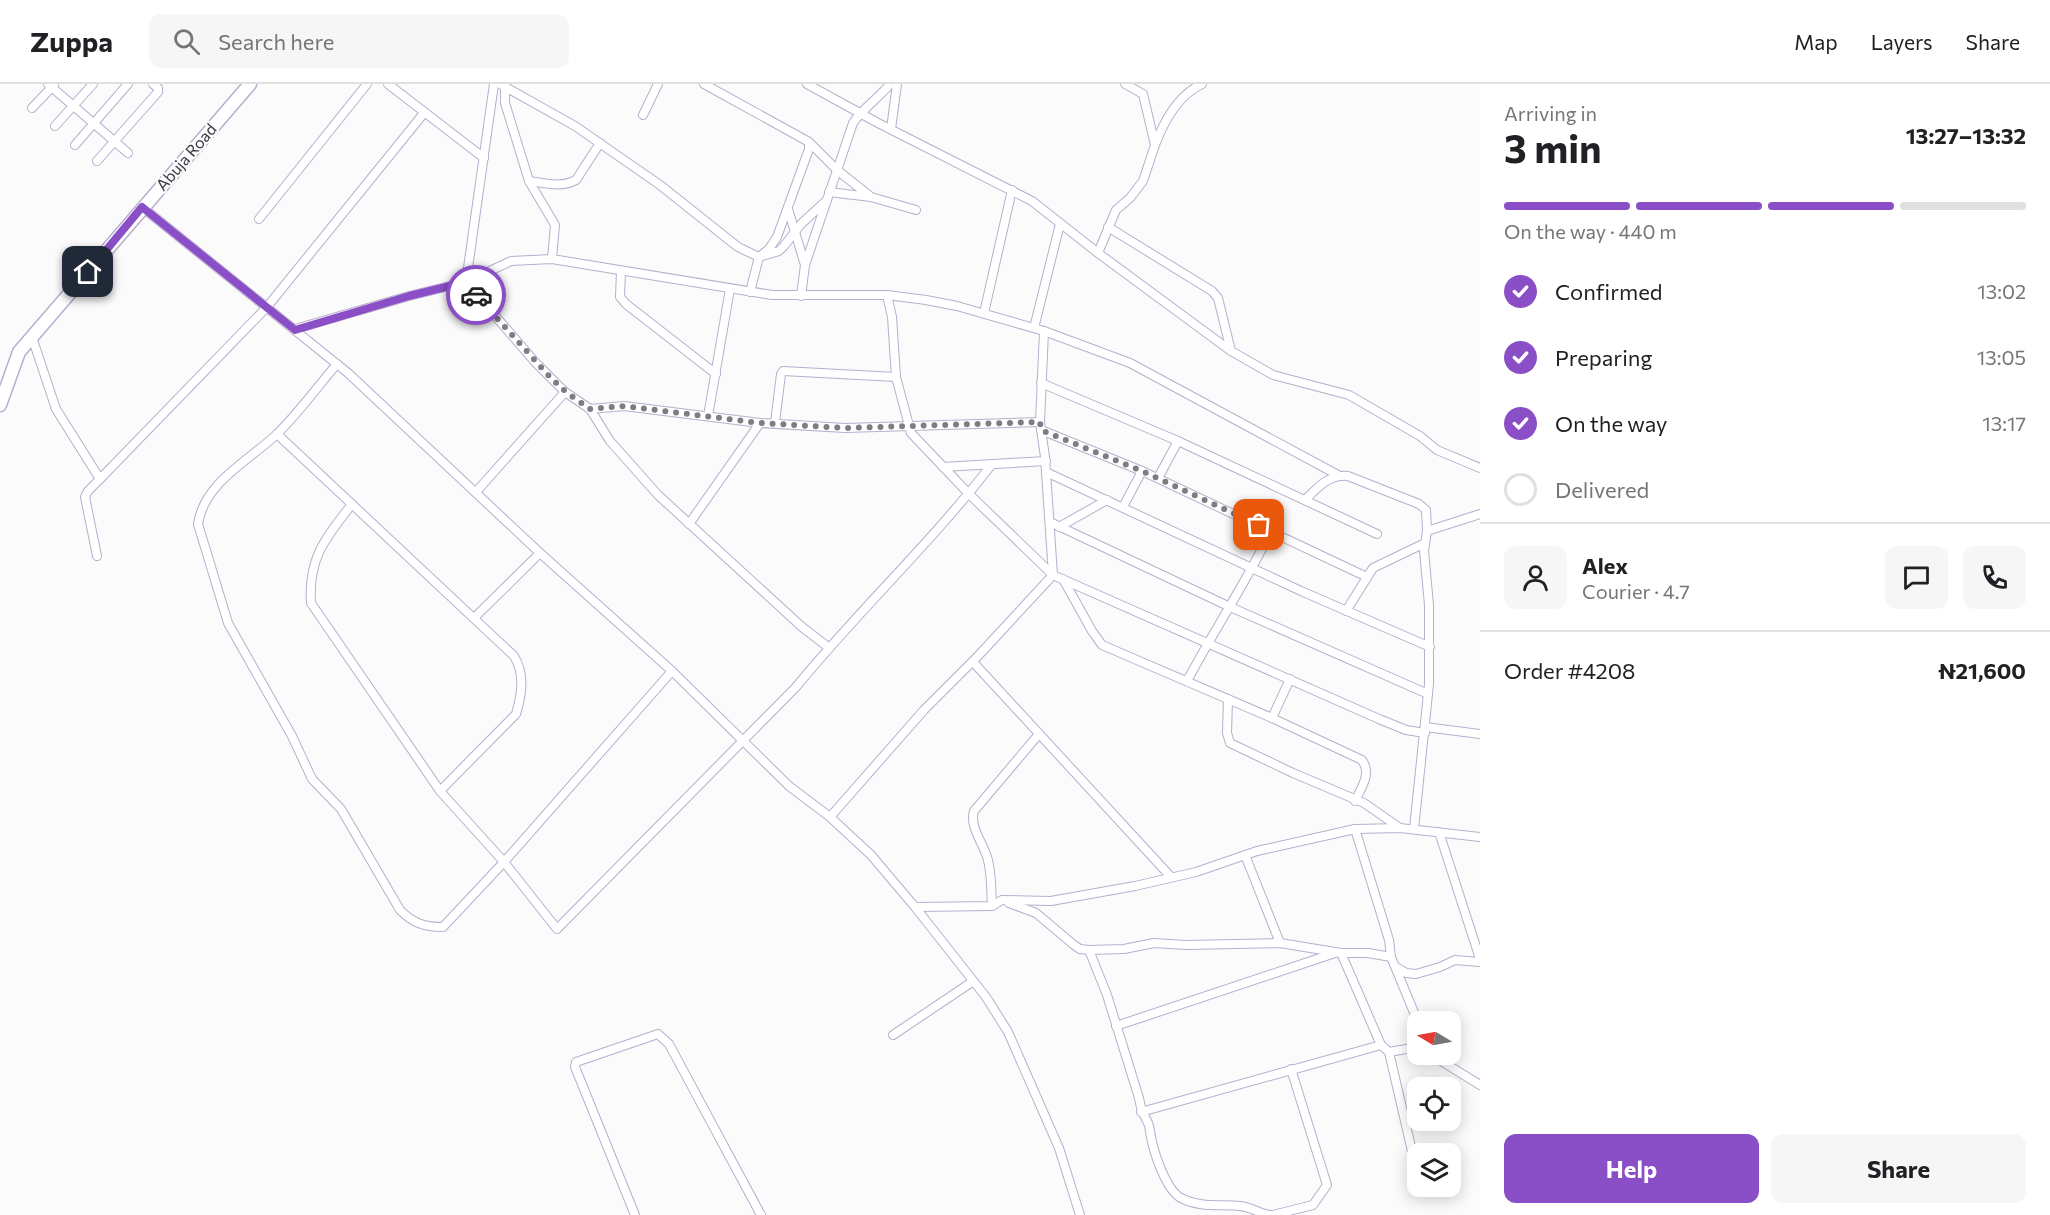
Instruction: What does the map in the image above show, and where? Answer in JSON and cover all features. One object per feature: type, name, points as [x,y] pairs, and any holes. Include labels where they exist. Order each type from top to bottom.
[{"type":"main road","name":"Abuja Road","points":[[0,405],[19,352],[250,84]]},
{"type":"street","points":[[55,126],[93,84]]},
{"type":"street","points":[[75,145],[128,84]]},
{"type":"street","points":[[97,161],[158,92],[158,88],[153,84]]},
{"type":"street","points":[[259,219],[368,84]]},
{"type":"street","points":[[388,84],[484,158]]},
{"type":"street","points":[[494,84],[466,282],[535,362],[566,392],[590,409],[610,441],[658,495],[802,627],[828,647]]},
{"type":"street","points":[[643,115],[658,84]]},
{"type":"street","points":[[704,84],[809,142],[837,170],[871,197]]},
{"type":"street","points":[[807,84],[1032,201],[1231,351],[1273,375],[1349,396],[1420,436],[1437,450],[1480,468]]},
{"type":"street","points":[[801,296],[804,265],[852,123],[860,113],[881,96],[890,84]]},
{"type":"street","points":[[891,129],[897,84]]},
{"type":"street","points":[[1125,84],[1143,94],[1155,145]]},
{"type":"street","points":[[1098,253],[1116,210],[1130,198],[1143,180],[1162,126],[1190,89],[1202,84]]},
{"type":"street","points":[[32,108],[52,85],[128,153]]},
{"type":"street","points":[[503,86],[575,126],[660,185],[738,248],[759,257],[779,251],[801,224],[828,197],[871,197],[916,210]]},
{"type":"street","points":[[503,86],[505,103],[529,181],[555,225],[552,259]]},
{"type":"street","points":[[97,556],[85,497],[88,491],[267,307],[424,113]]},
{"type":"street","points":[[750,292],[759,257],[769,249],[777,237],[809,149],[809,142]]},
{"type":"street","points":[[529,181],[558,185],[576,180],[600,143]]},
{"type":"street","points":[[984,313],[1012,190]]},
{"type":"street","points":[[142,207],[337,364],[540,553],[672,671],[789,786],[872,855],[986,997],[1008,1032],[1059,1148],[1080,1215]]},
{"type":"street","points":[[787,207],[804,265]]},
{"type":"street","points":[[1034,328],[1060,224]]},
{"type":"street","points":[[1108,227],[1212,291],[1218,298],[1231,351]]},
{"type":"street","points":[[295,330],[409,296],[466,282],[511,261],[552,259],[750,292],[801,296],[887,295],[957,306],[1044,330],[1130,363],[1338,475],[1348,476],[1419,504],[1426,510],[1425,543],[1430,647],[1425,730],[1414,830]]},
{"type":"street","points":[[621,271],[620,297],[626,304],[716,374]]},
{"type":"street","points":[[708,416],[730,288]]},
{"type":"street","points":[[887,295],[892,317],[896,376],[908,427],[914,438],[1053,575],[1406,730],[1480,734]]},
{"type":"street","points":[[830,818],[924,710],[973,662],[1053,575],[1047,472],[1040,426],[1044,330]]},
{"type":"street","points":[[32,337],[56,409],[100,479]]},
{"type":"street","points":[[337,364],[277,434],[223,478],[200,512],[198,524],[228,624],[292,736],[312,779],[341,810],[400,910],[410,920],[428,927],[443,927],[504,862],[672,671]]},
{"type":"street","points":[[775,423],[783,371],[896,376]]},
{"type":"street","points":[[1041,383],[1178,441],[1377,534]]},
{"type":"street","points":[[476,492],[566,392]]},
{"type":"street","points":[[590,409],[624,406],[760,423],[845,428],[1040,426],[1158,478],[1367,577]]},
{"type":"street","points":[[689,524],[760,423]]},
{"type":"street","points":[[277,434],[514,656],[521,668],[521,697],[516,714],[440,791]]},
{"type":"street","points":[[1158,478],[1178,441]]},
{"type":"street","points":[[943,467],[1046,461]]},
{"type":"street","points":[[352,504],[324,541],[313,566],[310,585],[311,603],[440,791],[504,862],[557,929],[796,687],[828,647],[969,494],[993,464]]},
{"type":"street","points":[[1123,507],[1142,471]]},
{"type":"street","points":[[1047,472],[1253,569],[1430,647]]},
{"type":"street","points":[[1305,500],[1327,480],[1338,475]]},
{"type":"street","points":[[1059,527],[1107,500]]},
{"type":"street","points":[[1427,531],[1480,514]]},
{"type":"street","points":[[1050,522],[1228,606],[1428,694]]},
{"type":"street","points":[[1187,681],[1228,606],[1253,569],[1271,531]]},
{"type":"street","points":[[1346,610],[1373,568],[1425,543]]},
{"type":"street","points":[[474,618],[540,553]]},
{"type":"street","points":[[1063,579],[1102,645],[1272,718],[1362,760],[1366,768],[1366,779],[1355,801]]},
{"type":"street","points":[[973,662],[1171,877]]},
{"type":"street","points":[[1272,718],[1290,679]]},
{"type":"street","points":[[1228,699],[1227,733],[1230,743],[1355,801],[1364,803],[1400,828]]},
{"type":"street","points":[[992,906],[989,861],[972,816],[1039,734]]},
{"type":"street","points":[[915,907],[992,906],[1002,900],[1051,902],[1197,872],[1245,855],[1355,829],[1400,828],[1480,837]]},
{"type":"street","points":[[1355,829],[1389,940],[1391,957],[1414,1011]]},
{"type":"street","points":[[1396,967],[1406,973],[1416,974],[1455,960],[1480,960],[1439,832]]},
{"type":"street","points":[[1245,855],[1280,943]]},
{"type":"street","points":[[1002,900],[1036,913],[1074,945],[1089,950],[1124,949],[1154,943],[1185,945],[1280,943],[1339,953],[1368,953],[1391,957]]},
{"type":"street","points":[[1089,950],[1107,995],[1139,1098],[1141,1112],[1149,1124],[1151,1138],[1167,1183],[1180,1198],[1216,1206],[1238,1205],[1254,1208],[1262,1214],[1272,1215],[1313,1205],[1321,1196],[1327,1185],[1290,1069]]},
{"type":"street","points":[[1116,1026],[1339,953]]},
{"type":"street","points":[[1339,953],[1381,1045],[1389,1052],[1410,1143]]},
{"type":"street","points":[[893,1035],[972,982]]},
{"type":"street","points":[[635,1215],[575,1067],[576,1062],[658,1034],[669,1044],[760,1215]]},
{"type":"street","points":[[1141,1112],[1381,1045]]},
{"type":"street","points":[[1389,1052],[1407,1049]]},
{"type":"street","points":[[1448,1065],[1480,1085]]},
{"type":"way so far","points":[[476,295],[550,377],[590,409],[624,406],[760,423],[845,428],[1040,422],[1041,430],[1142,471],[1259,525]]},
{"type":"route","points":[[88,272],[142,207],[295,330],[409,296],[466,282],[476,295]]}]
